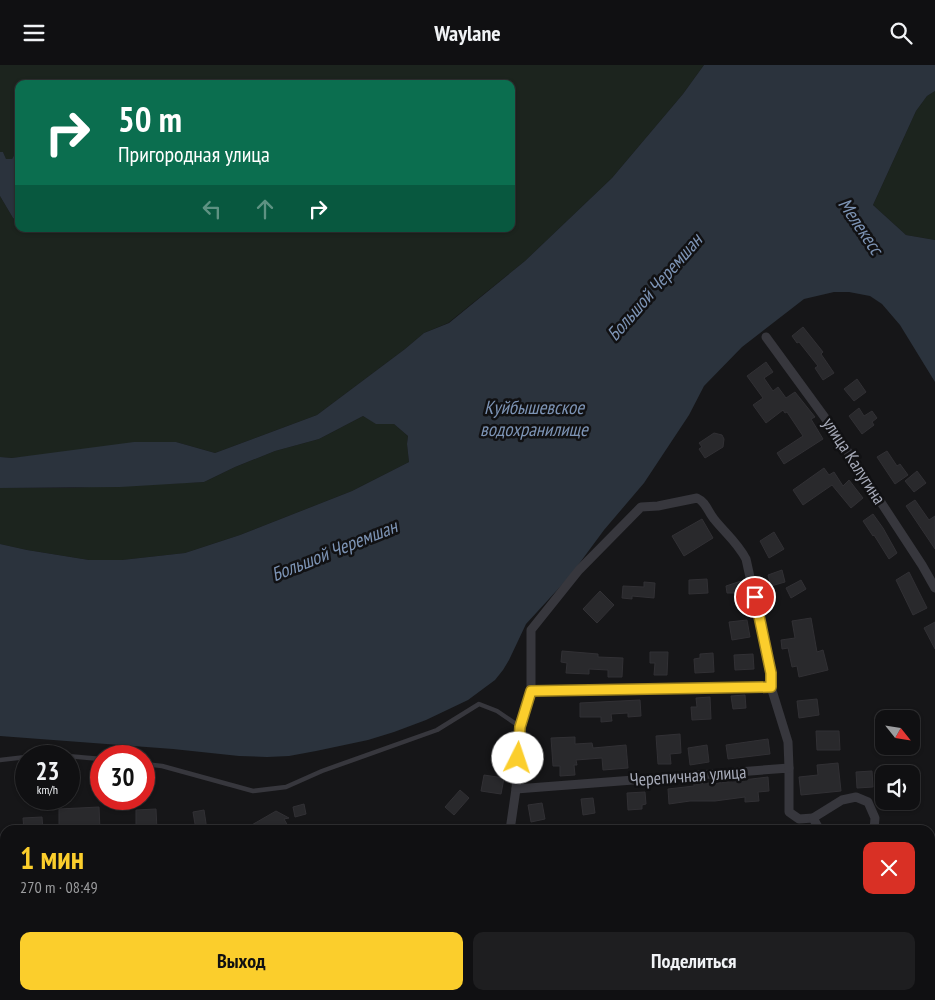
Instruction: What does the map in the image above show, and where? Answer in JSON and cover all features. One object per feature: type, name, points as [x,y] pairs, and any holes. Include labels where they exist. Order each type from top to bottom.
[{"type":"street","name":"улица Калугина","points":[[766,337],[831,425],[935,588]]},
{"type":"street","points":[[511,825],[516,789],[520,727],[531,691],[531,630],[579,570],[641,507],[658,506],[697,498],[702,500],[713,518],[738,544],[746,559],[771,673],[771,687],[788,742],[788,812],[799,819],[813,818],[842,800],[856,797],[868,802],[875,818],[874,825]]},
{"type":"street","points":[[531,691],[771,687]]},
{"type":"street","name":"Черепичная улица","points":[[516,789],[789,768]]},
{"type":"street","points":[[813,818],[817,825]]},
{"type":"lane","points":[[155,765],[253,791],[286,787],[322,771],[437,730],[479,703],[497,711],[520,727]]},
{"type":"lane","points":[[0,759],[15,758]]},
{"type":"shaded area","points":[[0,65],[704,65],[683,94],[612,178],[525,261],[448,323],[424,333],[317,415],[215,453],[176,442],[12,458],[0,457],[0,196],[15,219],[15,232],[515,232],[515,80],[15,80],[15,155],[12,159],[6,160],[3,152],[0,152]]},
{"type":"shaded area","points":[[935,91],[935,240],[906,235],[873,205],[916,111],[927,96]]},
{"type":"shaded area","points":[[363,416],[376,423],[394,424],[408,436],[409,462],[352,491],[240,535],[185,553],[122,560],[89,560],[0,544],[0,488],[68,488],[204,482],[275,451],[319,439]]},
{"type":"water","name":"Куйбышевское водохранилище","points":[[704,65],[935,65],[935,91],[927,96],[916,111],[873,205],[906,235],[935,240],[935,382],[900,325],[882,304],[870,296],[849,292],[834,292],[804,299],[742,347],[704,386],[689,415],[644,483],[604,530],[570,576],[526,624],[509,660],[495,680],[468,700],[426,720],[368,740],[289,756],[267,757],[155,748],[155,745],[120,745],[0,736],[0,544],[89,560],[122,560],[185,553],[240,535],[352,491],[409,462],[408,436],[394,424],[376,424],[363,416],[319,439],[275,451],[204,482],[120,487],[0,488],[0,457],[12,458],[134,442],[176,442],[215,453],[317,415],[424,333],[449,323],[525,261],[612,178],[683,94]]},
{"type":"water","points":[[0,152],[3,152],[6,159],[12,159],[15,154],[15,219],[0,196]]},
{"type":"building","points":[[803,327],[823,352],[821,354],[834,373],[823,380],[815,368],[818,366],[792,336]]},
{"type":"building","points":[[766,362],[773,372],[764,378],[773,391],[778,387],[786,398],[795,392],[815,417],[811,419],[823,439],[784,464],[777,453],[803,436],[787,412],[785,413],[783,410],[766,423],[753,405],[763,398],[747,376]]},
{"type":"building","points":[[857,379],[866,392],[854,401],[844,389]]},
{"type":"building","points":[[859,408],[864,416],[872,411],[877,418],[872,422],[874,425],[862,434],[849,416]]},
{"type":"building","points":[[714,433],[722,435],[724,439],[723,447],[705,458],[699,449],[702,447],[699,443]]},
{"type":"building","points":[[887,451],[897,466],[900,464],[908,475],[895,484],[877,457]]},
{"type":"building","points":[[824,468],[829,475],[834,472],[843,486],[849,480],[863,498],[851,508],[832,485],[803,505],[793,490]]},
{"type":"building","points":[[917,471],[926,483],[914,492],[905,481]]},
{"type":"building","points":[[915,500],[929,520],[935,516],[935,549],[906,506]]},
{"type":"building","points":[[873,514],[897,553],[889,559],[863,521]]},
{"type":"building","points":[[702,519],[713,538],[684,556],[672,536]]},
{"type":"building","points":[[774,532],[784,549],[769,558],[760,541]]},
{"type":"building","points":[[782,570],[785,582],[771,586],[768,575]]},
{"type":"building","points":[[909,572],[927,608],[913,615],[896,580]]},
{"type":"building","points":[[707,579],[708,593],[689,594],[689,580]]},
{"type":"building","points":[[801,580],[806,589],[791,598],[786,588]]},
{"type":"building","points":[[741,581],[741,593],[727,593],[726,586]]},
{"type":"building","points":[[644,582],[655,583],[654,598],[632,596],[632,599],[622,598],[623,586],[644,587]]},
{"type":"building","points":[[600,591],[614,605],[597,623],[583,609]]},
{"type":"building","points":[[811,618],[817,652],[823,650],[828,670],[799,677],[797,666],[792,667],[788,648],[782,649],[781,640],[795,638],[792,621]]},
{"type":"building","points":[[747,620],[750,637],[732,640],[729,622]]},
{"type":"building","points":[[935,622],[935,649],[924,628]]},
{"type":"building","points":[[562,651],[598,654],[598,657],[623,658],[622,677],[608,677],[608,670],[589,669],[589,674],[566,673],[567,663],[561,662]]},
{"type":"building","points":[[650,652],[668,652],[667,675],[654,675],[655,663],[650,663]]},
{"type":"building","points":[[713,653],[714,672],[695,673],[694,659],[700,658],[700,654]]},
{"type":"building","points":[[753,654],[754,669],[735,670],[734,655]]},
{"type":"building","points":[[745,695],[746,708],[733,709],[731,696]]},
{"type":"building","points":[[710,697],[711,719],[692,720],[691,707],[697,707],[696,698]]},
{"type":"building","points":[[817,699],[819,715],[799,718],[797,701]]},
{"type":"building","points":[[640,700],[641,716],[628,717],[628,713],[611,714],[612,721],[601,722],[601,717],[580,717],[580,703]]},
{"type":"building","points":[[816,731],[839,731],[840,750],[817,750]]},
{"type":"building","points":[[680,734],[681,753],[670,754],[671,764],[658,764],[656,736]]},
{"type":"building","points":[[575,737],[575,744],[592,743],[593,748],[626,745],[628,768],[603,770],[602,758],[576,760],[577,765],[574,765],[575,775],[560,776],[560,766],[553,766],[551,738]]},
{"type":"building","points":[[768,739],[770,754],[728,759],[726,745]]},
{"type":"building","points":[[707,745],[709,762],[690,765],[688,748]]},
{"type":"building","points":[[838,763],[841,791],[801,795],[799,777],[818,775],[817,765]]},
{"type":"building","points":[[872,771],[873,787],[857,788],[856,772]]},
{"type":"building","points":[[484,775],[504,778],[501,794],[481,791]]},
{"type":"building","points":[[768,777],[769,791],[758,792],[759,801],[745,802],[745,797],[669,804],[668,789],[694,786],[694,784],[710,784]]},
{"type":"building","points":[[460,790],[469,798],[454,815],[445,807]]},
{"type":"building","points":[[645,792],[646,804],[642,805],[642,809],[628,810],[627,793]]},
{"type":"building","points":[[593,798],[595,813],[583,815],[581,799]]},
{"type":"building","points":[[542,803],[545,819],[531,822],[528,805]]},
{"type":"building","points":[[304,804],[306,814],[295,817],[293,807]]},
{"type":"building","points":[[90,807],[90,810],[99,810],[100,825],[59,825],[59,810],[80,810],[80,808]]},
{"type":"building","points":[[156,809],[157,825],[136,825],[136,810]]},
{"type":"building","points":[[204,810],[206,825],[195,825],[193,812]]},
{"type":"building","points":[[276,811],[289,818],[284,819],[287,825],[252,825]]},
{"type":"building","points":[[42,817],[43,825],[24,825],[23,818]]},
{"type":"route","points":[[518,758],[520,727],[531,691],[771,687],[771,673],[755,597]]},
{"type":"water label","name":"Мелекесс","points":[[861,226]]},
{"type":"water label","name":"Большой Черемшан","points":[[654,287]]},
{"type":"water label","name":"Большой Черемшан","points":[[334,550]]}]
